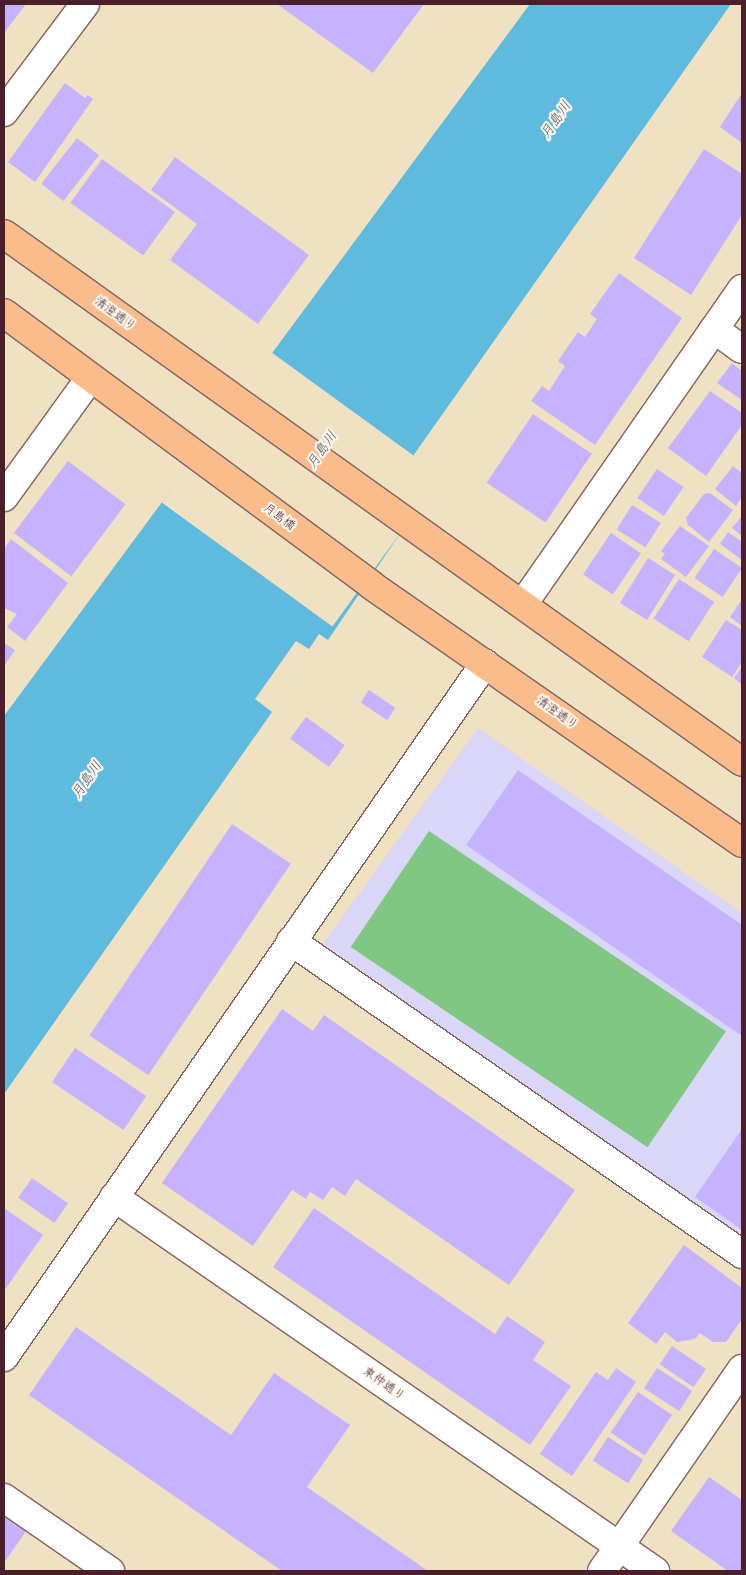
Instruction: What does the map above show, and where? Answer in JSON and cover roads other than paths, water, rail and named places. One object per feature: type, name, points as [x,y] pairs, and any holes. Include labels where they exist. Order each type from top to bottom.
[{"type":"main road","name":"清澄通り","points":[[4,234],[523,604]]},
{"type":"main road","points":[[4,313],[90,378]]},
{"type":"main road","name":"月島橋","points":[[90,378],[371,586]]},
{"type":"main road","name":"清澄通り","points":[[371,586],[485,663],[742,843]]},
{"type":"main road","points":[[523,604],[742,762]]},
{"type":"street","points":[[4,112],[54,68],[85,4]]},
{"type":"street","points":[[523,604],[742,289]]},
{"type":"street","points":[[714,329],[742,349]]},
{"type":"street","points":[[4,497],[90,378]]},
{"type":"street","points":[[4,1358],[485,663]]},
{"type":"street","points":[[291,941],[742,1254]]},
{"type":"street","name":"東仲通り","points":[[114,1197],[655,1571]]},
{"type":"street","points":[[602,1571],[742,1369]]},
{"type":"street","points":[[4,1498],[110,1571]]},
{"type":"water","name":"月島川","points":[[530,4],[731,4],[413,456],[439,476],[328,640],[319,634],[309,649],[296,641],[255,699],[272,712],[4,1094],[4,716]]}]
